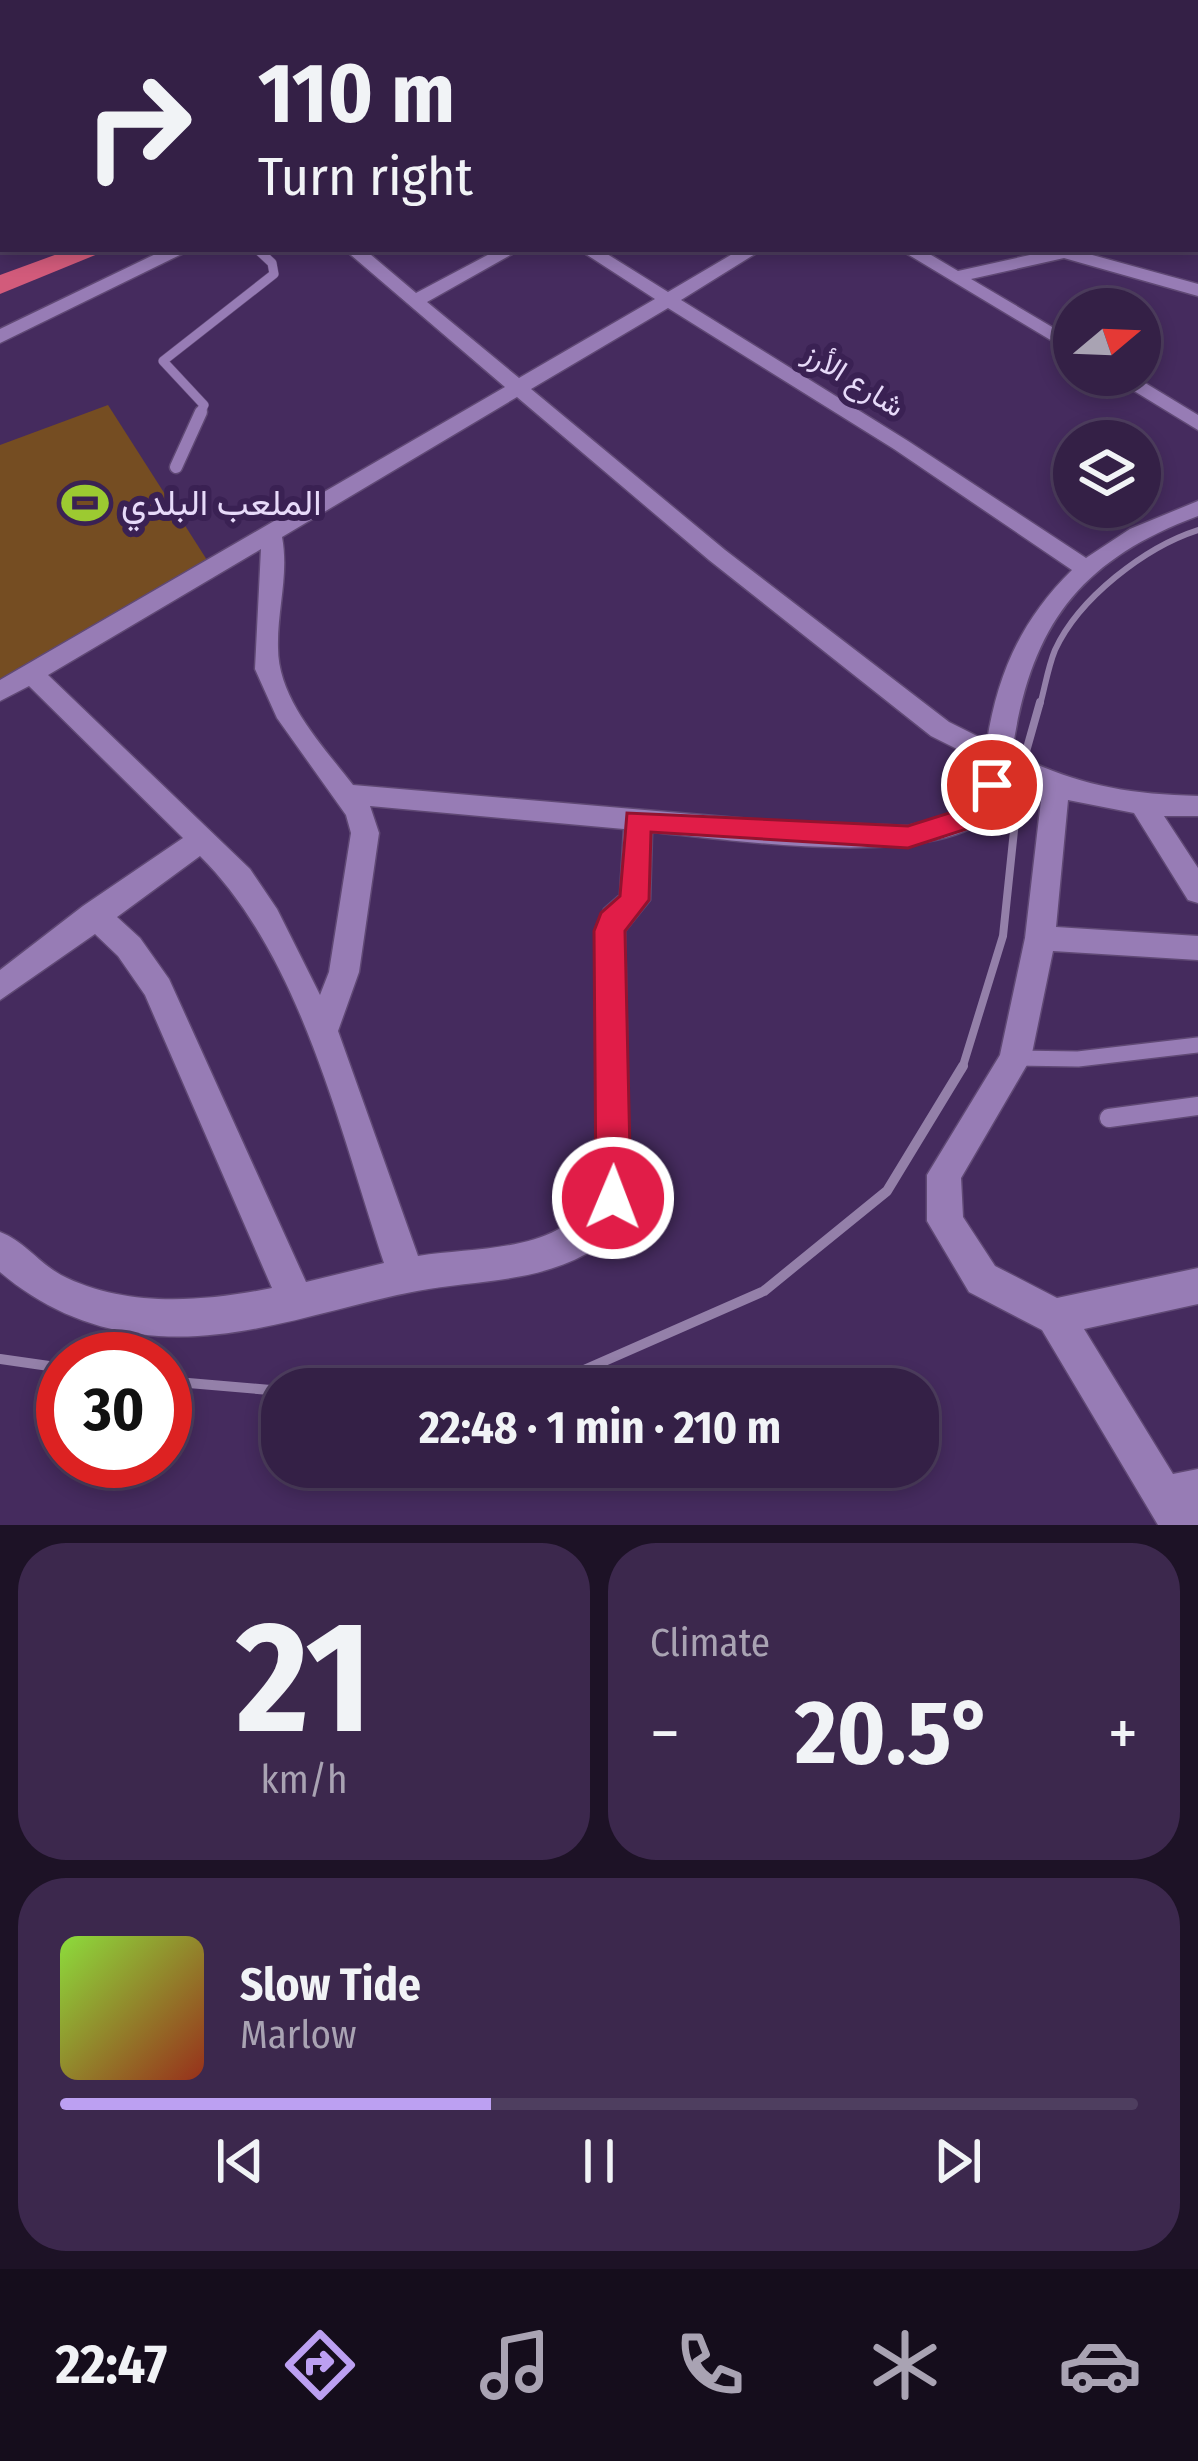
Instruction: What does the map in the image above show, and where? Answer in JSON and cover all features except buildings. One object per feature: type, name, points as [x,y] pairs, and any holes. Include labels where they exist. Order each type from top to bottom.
[{"type":"main road","points":[[0,325],[153,252]]},
{"type":"main road","points":[[0,337],[176,252]]},
{"type":"street","points":[[357,252],[885,690],[996,761],[1056,787],[1143,805],[1198,806]]},
{"type":"street","points":[[415,301],[506,252]]},
{"type":"street","name":"شارع الأرز","points":[[592,252],[1085,568]]},
{"type":"street","points":[[0,692],[521,391],[749,252]]},
{"type":"street","points":[[913,252],[1053,335]]},
{"type":"street","points":[[957,278],[1069,252]]},
{"type":"street","points":[[1076,252],[1198,290]]},
{"type":"street","points":[[1152,396],[1198,424]]},
{"type":"street","points":[[346,794],[638,820],[908,837],[956,824],[986,803],[1014,674],[1032,635],[1085,568],[1132,536],[1198,508]]},
{"type":"street","points":[[270,536],[276,581],[265,646],[270,680],[362,819],[365,849],[344,972],[322,1031]]},
{"type":"street","points":[[31,673],[240,877],[266,917],[322,1031],[407,1276]]},
{"type":"street","points":[[1056,787],[1040,938],[1015,1058],[944,1175],[945,1221],[982,1279],[1055,1317],[1181,1504]]},
{"type":"street","points":[[1143,805],[1195,883]]},
{"type":"street","points":[[0,1249],[14,1281],[96,1307],[166,1317],[227,1318],[407,1276],[518,1260],[586,1236],[604,1220],[613,1198],[610,931],[612,921],[634,900],[638,820]]},
{"type":"street","points":[[0,987],[201,840]]},
{"type":"street","points":[[94,914],[129,947],[158,988],[296,1300]]},
{"type":"street","points":[[1040,938],[1198,948]]},
{"type":"street","points":[[1055,1317],[1198,1286]]},
{"type":"lane","points":[[176,466],[204,405],[163,361],[167,353],[274,274],[272,263],[260,252]]},
{"type":"lane","points":[[1015,1058],[1078,1059],[1198,1045]]},
{"type":"lane","points":[[1109,1118],[1198,1106]]},
{"type":"shaded area","name":"الملعب البلدي","points":[[108,405],[207,560],[0,682],[0,445]]},
{"type":"waterway","points":[[0,285],[88,252]]},
{"type":"railway","points":[[1040,705],[1055,650],[1080,612],[1136,562],[1198,530]]},
{"type":"railway","points":[[963,1066],[1003,936],[1020,773],[1040,702]]},
{"type":"railway","points":[[589,1368],[764,1291],[887,1191],[963,1066]]},
{"type":"railway","points":[[0,1359],[36,1364]]},
{"type":"railway","points":[[192,1383],[261,1389]]},
{"type":"place","name":"الملعب البلدي","points":[[85,503]]},
{"type":"route","points":[[613,1198],[610,931],[615,917],[632,907],[634,900],[638,820],[908,837],[969,818],[986,803],[992,785]]}]
